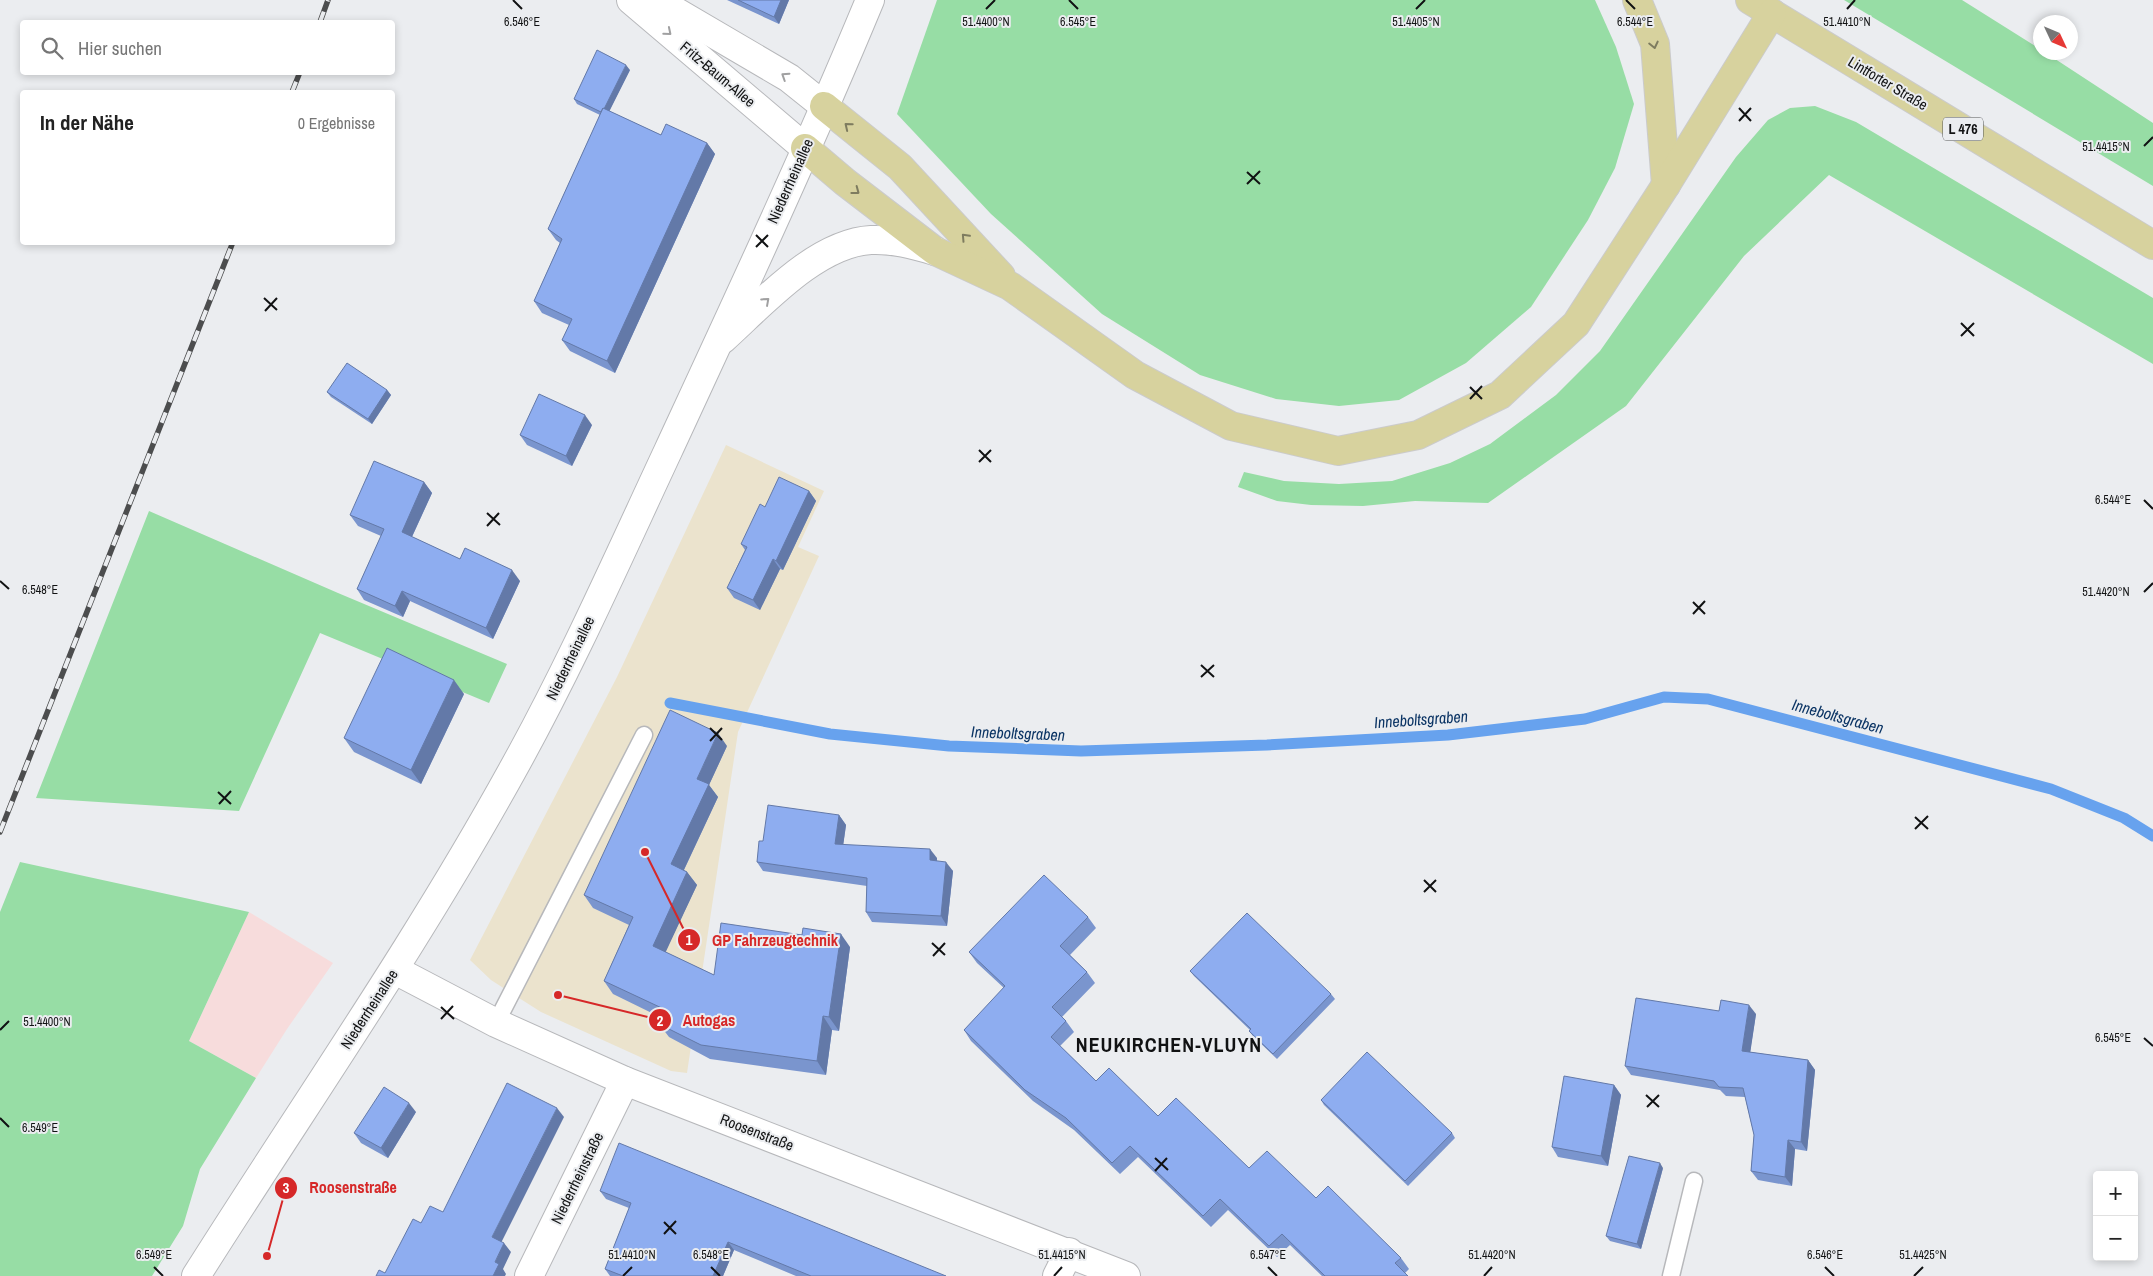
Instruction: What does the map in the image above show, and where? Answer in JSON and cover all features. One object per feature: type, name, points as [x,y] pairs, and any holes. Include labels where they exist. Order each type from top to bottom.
[{"type":"main road","name":"Fritz-Baum-Allee","points":[[630,0],[805,148]]},
{"type":"main road","name":"Fritz-Baum-Allee","points":[[656,0],[789,78],[824,106]]},
{"type":"main road","name":"Niederrheinallee","points":[[196,1276],[270,1159],[395,970],[512,772],[564,671],[717,345],[870,0]]},
{"type":"main road","points":[[1637,0],[1655,44],[1666,185]]},
{"type":"main road","points":[[717,345],[806,265],[842,246],[870,240],[897,241],[935,251],[1010,286],[1135,375],[1231,426],[1338,450],[1418,435],[1500,394],[1576,324],[1666,185],[1761,6]]},
{"type":"main road","name":"Lintforter Straße","points":[[1761,6],[2153,245]]},
{"type":"main road","points":[[824,106],[900,167],[1010,286]]},
{"type":"main road","points":[[805,148],[845,182],[935,251]]},
{"type":"main road","name":"Roosenstraße","points":[[395,970],[441,996],[496,1023],[625,1081],[1069,1252],[1126,1276]]},
{"type":"main road","name":"Niederrheinstraße","points":[[529,1276],[625,1081]]},
{"type":"main road","points":[[1056,1276],[1069,1252]]},
{"type":"lane","points":[[496,1023],[644,735]]},
{"type":"lane","points":[[1671,1276],[1694,1181]]},
{"type":"shaded area","points":[[726,445],[824,491],[798,547],[819,556],[738,732],[687,1073],[671,1071],[541,1012],[491,980],[470,960],[617,677]]},
{"type":"shaded area","points":[[249,912],[333,963],[287,1029],[256,1078],[189,1041]]},
{"type":"green space","points":[[937,0],[1595,0],[1616,47],[1634,104],[1615,168],[1588,220],[1531,307],[1466,363],[1399,400],[1339,406],[1276,399],[1200,375],[1102,314],[991,214],[897,114]]},
{"type":"green space","points":[[1844,0],[1962,0],[2033,45],[2033,60],[2057,60],[2153,123],[2153,186]]},
{"type":"green space","points":[[1815,106],[1856,122],[2153,298],[2153,364],[1829,175],[1744,256],[1626,406],[1488,503],[1415,501],[1363,506],[1311,505],[1277,501],[1238,487],[1244,472],[1284,481],[1339,484],[1392,481],[1450,463],[1490,444],[1556,395],[1600,351],[1736,157],[1768,120],[1790,108]]},
{"type":"green space","points":[[149,511],[507,664],[489,703],[320,633],[239,811],[36,798]]},
{"type":"green space","points":[[20,862],[249,912],[189,1041],[256,1078],[200,1169],[183,1226],[152,1276],[0,1276],[0,912]]},
{"type":"building","points":[[738,0],[781,0],[774,17]]},
{"type":"building","points":[[597,50],[626,65],[601,112],[574,99]]},
{"type":"building","points":[[603,108],[661,135],[666,124],[707,143],[607,361],[562,340],[572,319],[534,301],[562,239],[548,229]]},
{"type":"building","points":[[347,363],[387,390],[368,419],[327,392]]},
{"type":"building","points":[[539,394],[585,415],[566,456],[520,435]]},
{"type":"building","points":[[374,461],[424,482],[402,532],[460,559],[465,548],[512,570],[486,628],[402,591],[395,606],[357,589],[384,529],[350,515]]},
{"type":"building","points":[[779,477],[809,491],[776,561],[773,559],[753,600],[727,588],[747,547],[741,544],[760,504],[765,507]]},
{"type":"building","points":[[387,648],[454,680],[411,770],[344,738]]},
{"type":"building","points":[[670,710],[718,733],[697,779],[709,784],[671,864],[687,872],[653,946],[714,975],[721,923],[802,935],[803,928],[841,934],[829,1017],[823,1016],[817,1061],[701,1045],[659,1024],[666,1010],[604,981],[633,917],[584,895]]},
{"type":"building","points":[[768,805],[839,815],[835,844],[930,849],[930,860],[946,862],[941,916],[866,912],[867,878],[757,862],[759,841],[763,841]]},
{"type":"building","points":[[1044,875],[1088,917],[1060,946],[1087,972],[1052,1007],[1066,1021],[1051,1037],[1096,1081],[1109,1068],[1158,1116],[1176,1098],[1249,1168],[1267,1151],[1316,1198],[1328,1186],[1401,1258],[1395,1263],[1408,1276],[1325,1276],[1282,1234],[1269,1246],[1220,1199],[1203,1216],[1130,1146],[1112,1163],[1066,1118],[1025,1090],[964,1030],[1005,986],[969,952]]},
{"type":"building","points":[[1247,913],[1331,994],[1273,1054],[1249,1031],[1251,1029],[1190,971]]},
{"type":"building","points":[[1636,998],[1719,1011],[1721,1000],[1749,1005],[1742,1051],[1808,1060],[1801,1142],[1788,1140],[1785,1177],[1751,1171],[1754,1135],[1743,1088],[1719,1087],[1714,1081],[1625,1066]]},
{"type":"building","points":[[1367,1052],[1452,1133],[1405,1181],[1321,1100]]},
{"type":"building","points":[[1564,1076],[1614,1085],[1601,1156],[1552,1147]]},
{"type":"building","points":[[507,1083],[557,1108],[492,1237],[504,1243],[495,1262],[499,1264],[493,1276],[376,1276],[379,1270],[385,1273],[413,1219],[421,1223],[430,1206],[443,1212]]},
{"type":"building","points":[[384,1087],[409,1103],[381,1148],[354,1133]]},
{"type":"building","points":[[619,1143],[946,1276],[811,1276],[728,1242],[713,1276],[623,1276],[605,1269],[631,1203],[600,1191]]},
{"type":"building","points":[[1629,1156],[1660,1163],[1637,1244],[1606,1236]]},
{"type":"waterway","name":"Inneboltsgraben","points":[[670,703],[830,734],[949,746],[1081,751],[1267,745],[1448,735],[1585,719],[1664,697],[1708,699],[2051,789],[2124,818],[2153,836]]},
{"type":"railway","points":[[321,20],[328,0]]},
{"type":"railway","points":[[293,90],[299,75]]},
{"type":"railway","points":[[0,832],[232,245]]},
{"type":"place","name":"GP Fahrzeugtechnik","points":[[645,852]]},
{"type":"place","name":"Autogas","points":[[558,995]]},
{"type":"place","name":"Roosenstraße","points":[[267,1256]]},
{"type":"district","name":"NEUKIRCHEN-VLUYN","points":[[1169,1044]]}]
